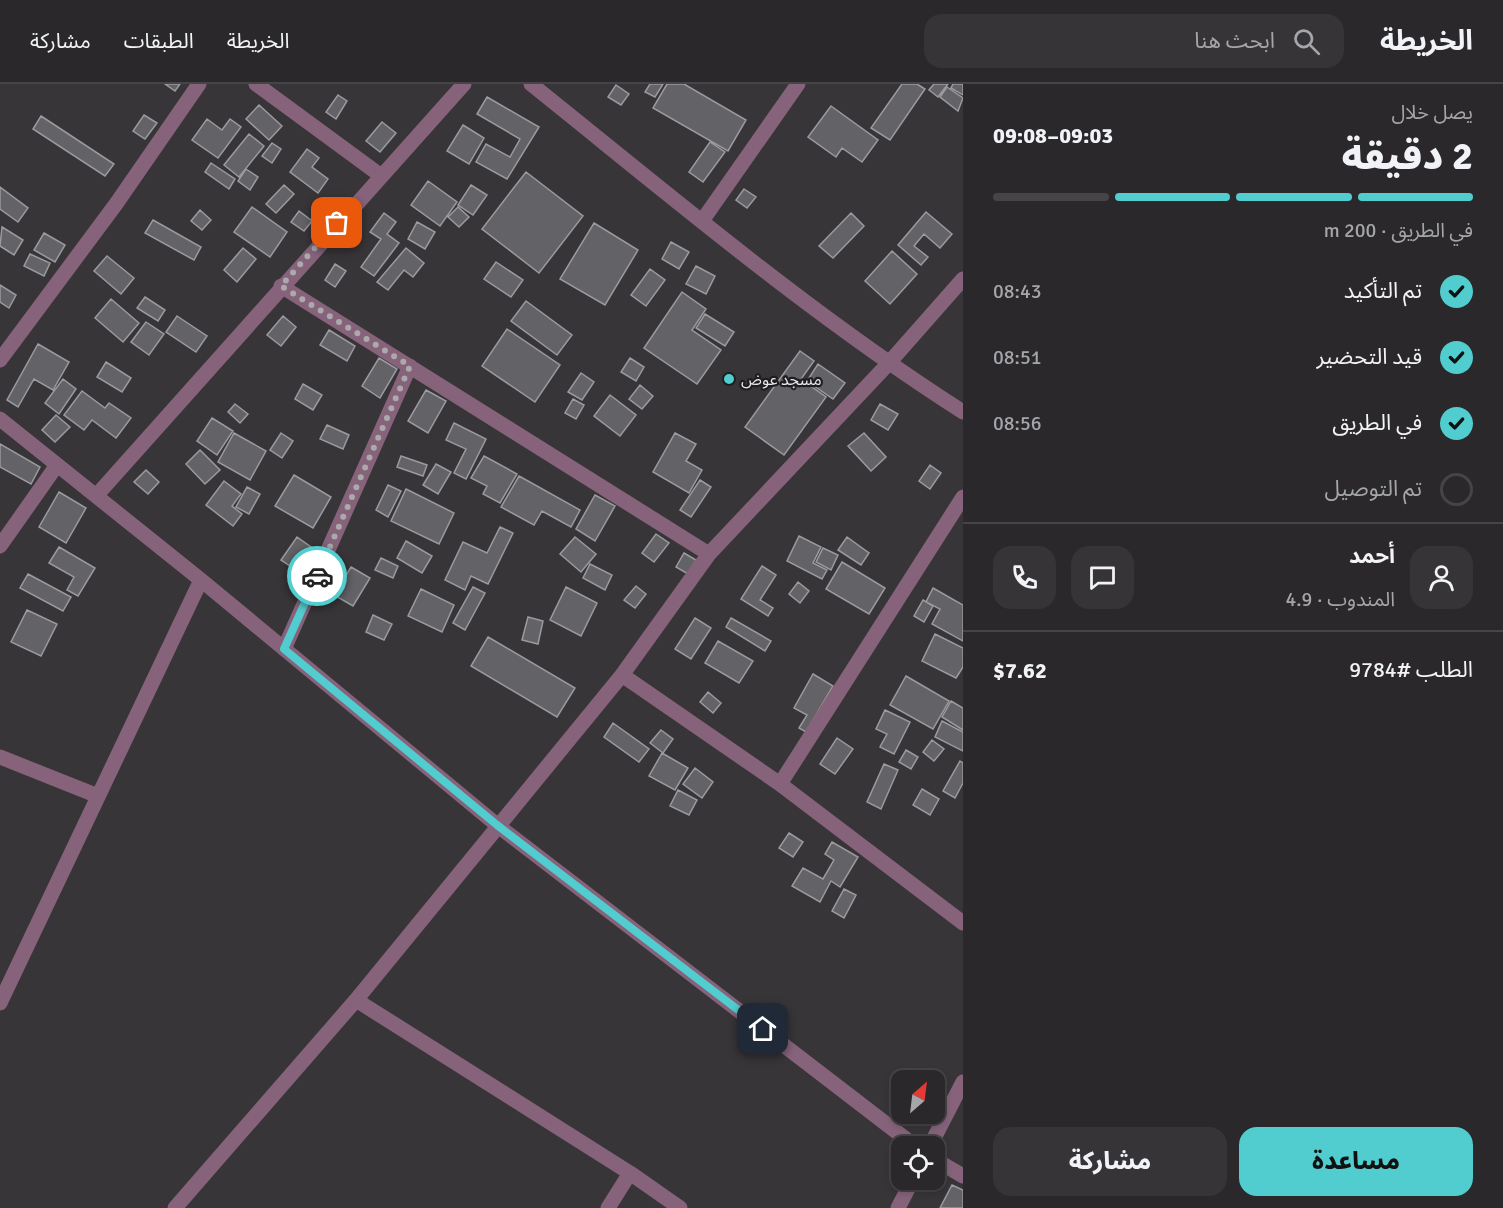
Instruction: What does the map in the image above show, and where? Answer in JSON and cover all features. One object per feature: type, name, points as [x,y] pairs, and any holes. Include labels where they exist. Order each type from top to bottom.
[{"type":"street","points":[[0,360],[116,204],[199,84]]},
{"type":"street","points":[[256,84],[380,175]]},
{"type":"street","points":[[96,496],[380,175],[464,84]]},
{"type":"street","points":[[531,84],[702,221],[888,364],[963,412]]},
{"type":"street","points":[[702,221],[798,84]]},
{"type":"street","points":[[176,1208],[356,1000],[622,675],[709,554],[888,364],[963,279]]},
{"type":"street","points":[[281,286],[709,554]]},
{"type":"street","points":[[284,649],[410,366]]},
{"type":"street","points":[[0,419],[201,580],[497,825],[902,1136]]},
{"type":"street","points":[[0,546],[57,465]]},
{"type":"street","points":[[780,784],[963,497]]},
{"type":"street","points":[[0,1003],[201,580]]},
{"type":"street","points":[[622,675],[780,784],[963,922]]},
{"type":"street","points":[[0,757],[98,796]]},
{"type":"street","points":[[356,1000],[630,1173],[680,1208]]},
{"type":"street","points":[[935,1136],[963,1082]]},
{"type":"street","points":[[945,1165],[963,1176]]},
{"type":"street","points":[[608,1208],[630,1173]]},
{"type":"street","points":[[897,1208],[907,1190]]},
{"type":"building","points":[[165,84],[180,84],[175,91]]},
{"type":"building","points":[[650,84],[663,84],[655,97],[645,92]]},
{"type":"building","points":[[667,84],[684,84],[746,120],[728,151],[653,108]]},
{"type":"building","points":[[902,84],[917,84],[925,89],[890,140],[871,128]]},
{"type":"building","points":[[934,84],[948,84],[938,97],[929,90]]},
{"type":"building","points":[[953,84],[963,84],[963,95],[951,88]]},
{"type":"building","points":[[616,85],[629,94],[621,105],[608,97]]},
{"type":"building","points":[[947,87],[963,98],[958,111],[940,97]]},
{"type":"building","points":[[338,95],[347,101],[336,119],[326,112]]},
{"type":"building","points":[[487,97],[539,127],[507,179],[476,162],[486,144],[510,157],[520,139],[477,114]]},
{"type":"building","points":[[259,105],[282,126],[269,140],[246,119]]},
{"type":"building","points":[[831,106],[878,140],[862,162],[842,148],[836,157],[808,137]]},
{"type":"building","points":[[144,115],[157,123],[145,139],[133,131]]},
{"type":"building","points":[[41,116],[114,164],[105,176],[33,129]]},
{"type":"building","points":[[207,119],[222,130],[230,119],[241,127],[218,158],[192,140]]},
{"type":"building","points":[[382,122],[396,133],[380,152],[366,141]]},
{"type":"building","points":[[463,125],[484,138],[469,164],[447,151]]},
{"type":"building","points":[[249,134],[264,146],[239,177],[224,165]]},
{"type":"building","points":[[710,142],[725,152],[703,182],[689,172]]},
{"type":"building","points":[[272,143],[281,149],[272,163],[262,156]]},
{"type":"building","points":[[307,149],[319,158],[312,167],[328,179],[318,193],[290,172]]},
{"type":"building","points":[[211,163],[235,179],[229,189],[205,172]]},
{"type":"building","points":[[246,169],[258,177],[250,190],[238,181]]},
{"type":"building","points":[[526,172],[583,216],[539,273],[482,229]]},
{"type":"building","points":[[428,181],[457,202],[440,226],[411,205]]},
{"type":"building","points":[[284,185],[294,194],[276,213],[266,204]]},
{"type":"building","points":[[471,185],[487,195],[473,215],[458,205]]},
{"type":"building","points":[[0,187],[28,208],[18,222],[0,209]]},
{"type":"building","points":[[744,189],[756,197],[747,208],[736,200]]},
{"type":"building","points":[[252,207],[287,232],[270,257],[234,232]]},
{"type":"building","points":[[458,207],[469,217],[459,227],[448,217]]},
{"type":"building","points":[[200,210],[211,220],[202,230],[191,221]]},
{"type":"building","points":[[299,211],[312,221],[304,231],[291,222]]},
{"type":"building","points":[[926,212],[952,234],[940,248],[924,234],[914,246],[928,257],[921,265],[898,245]]},
{"type":"building","points":[[384,213],[396,222],[387,234],[399,243],[374,276],[361,267],[381,239],[370,232]]},
{"type":"building","points":[[851,213],[864,226],[833,258],[819,246]]},
{"type":"building","points":[[153,220],[201,247],[194,260],[145,233]]},
{"type":"building","points":[[417,222],[435,232],[425,249],[408,239]]},
{"type":"building","points":[[594,223],[638,250],[605,305],[560,279]]},
{"type":"building","points":[[2,227],[23,240],[14,255],[0,246]]},
{"type":"building","points":[[44,233],[65,245],[55,262],[34,250]]},
{"type":"building","points":[[671,242],[689,252],[679,269],[662,259]]},
{"type":"building","points":[[243,248],[256,259],[237,282],[224,270]]},
{"type":"building","points":[[406,248],[424,263],[413,277],[404,270],[388,290],[377,282]]},
{"type":"building","points":[[892,251],[917,274],[890,304],[865,281]]},
{"type":"building","points":[[30,254],[50,263],[44,276],[24,266]]},
{"type":"building","points":[[107,256],[134,278],[121,294],[94,271]]},
{"type":"building","points":[[496,262],[523,280],[511,297],[484,279]]},
{"type":"building","points":[[335,264],[346,271],[335,287],[325,280]]},
{"type":"building","points":[[696,266],[715,276],[706,294],[686,284]]},
{"type":"building","points":[[650,269],[665,280],[646,306],[631,295]]},
{"type":"building","points":[[0,285],[16,295],[9,308],[0,302]]},
{"type":"building","points":[[682,292],[706,309],[692,330],[721,350],[697,384],[644,348]]},
{"type":"building","points":[[145,297],[165,310],[158,321],[137,308]]},
{"type":"building","points":[[111,299],[139,323],[123,342],[95,318]]},
{"type":"building","points":[[526,301],[572,335],[557,355],[511,321]]},
{"type":"building","points":[[705,314],[734,332],[725,346],[696,328]]},
{"type":"building","points":[[177,316],[207,336],[196,352],[166,332]]},
{"type":"building","points":[[283,316],[296,327],[281,346],[267,335]]},
{"type":"building","points":[[146,322],[164,334],[149,355],[131,342]]},
{"type":"building","points":[[507,329],[560,365],[535,402],[482,366]]},
{"type":"building","points":[[329,330],[355,346],[347,361],[320,345]]},
{"type":"building","points":[[38,344],[69,362],[53,390],[34,379],[18,407],[7,400]]},
{"type":"building","points":[[800,351],[814,361],[801,379],[826,397],[784,455],[745,427]]},
{"type":"building","points":[[379,358],[397,369],[380,398],[362,386]]},
{"type":"building","points":[[630,358],[644,367],[636,381],[621,372]]},
{"type":"building","points":[[106,362],[131,378],[122,392],[97,377]]},
{"type":"building","points":[[818,364],[845,383],[833,399],[807,381]]},
{"type":"building","points":[[581,373],[594,382],[582,400],[568,392]]},
{"type":"building","points":[[63,379],[76,389],[59,414],[45,403]]},
{"type":"building","points":[[303,384],[322,395],[313,410],[295,399]]},
{"type":"building","points":[[640,385],[653,396],[642,409],[629,399]]},
{"type":"building","points":[[426,390],[446,401],[428,433],[408,421]]},
{"type":"building","points":[[82,391],[105,408],[109,403],[131,418],[116,438],[92,420],[84,430],[64,415]]},
{"type":"building","points":[[610,395],[636,415],[620,436],[594,416]]},
{"type":"building","points":[[573,399],[584,405],[576,419],[565,413]]},
{"type":"building","points":[[235,404],[248,414],[240,423],[228,412]]},
{"type":"building","points":[[880,404],[898,414],[888,430],[871,420]]},
{"type":"building","points":[[56,415],[70,427],[55,442],[42,430]]},
{"type":"building","points":[[212,418],[233,431],[217,455],[197,441]]},
{"type":"building","points":[[454,423],[486,439],[466,479],[454,473],[466,449],[446,440]]},
{"type":"building","points":[[327,425],[349,435],[343,449],[320,439]]},
{"type":"building","points":[[234,433],[266,451],[250,480],[218,462]]},
{"type":"building","points":[[281,433],[293,441],[282,458],[270,450]]},
{"type":"building","points":[[675,433],[696,444],[686,461],[702,470],[689,493],[653,472]]},
{"type":"building","points":[[864,433],[886,457],[871,471],[848,446]]},
{"type":"building","points":[[0,444],[40,467],[31,484],[0,467]]},
{"type":"building","points":[[200,450],[220,470],[205,484],[186,464]]},
{"type":"building","points":[[401,456],[427,465],[423,476],[397,467]]},
{"type":"building","points":[[484,456],[517,474],[500,503],[483,494],[487,486],[471,478]]},
{"type":"building","points":[[436,464],[451,472],[438,494],[423,485]]},
{"type":"building","points":[[930,465],[941,473],[930,489],[919,481]]},
{"type":"building","points":[[146,470],[159,482],[148,494],[134,482]]},
{"type":"building","points":[[294,475],[331,497],[313,528],[275,506]]},
{"type":"building","points":[[519,476],[580,510],[571,527],[542,511],[534,525],[501,507]]},
{"type":"building","points":[[700,480],[711,487],[691,517],[680,510]]},
{"type":"building","points":[[224,481],[241,494],[232,506],[242,514],[233,526],[206,505]]},
{"type":"building","points":[[388,485],[401,491],[388,517],[376,510]]},
{"type":"building","points":[[247,487],[260,494],[249,514],[236,507]]},
{"type":"building","points":[[406,489],[454,513],[439,544],[391,521]]},
{"type":"building","points":[[59,492],[86,508],[66,543],[39,527]]},
{"type":"building","points":[[595,495],[615,506],[595,541],[576,529]]},
{"type":"building","points":[[500,527],[513,533],[488,584],[471,576],[465,590],[445,580],[463,542],[487,553]]},
{"type":"building","points":[[656,534],[669,543],[654,562],[642,553]]},
{"type":"building","points":[[799,536],[821,547],[813,563],[827,570],[822,579],[787,561]]},
{"type":"building","points":[[297,537],[311,547],[296,570],[281,560]]},
{"type":"building","points":[[575,537],[596,554],[581,572],[560,554]]},
{"type":"building","points":[[847,537],[869,553],[861,565],[838,550]]},
{"type":"building","points":[[406,541],[432,556],[422,573],[397,558]]},
{"type":"building","points":[[59,547],[95,568],[78,596],[67,590],[74,577],[49,563]]},
{"type":"building","points":[[823,548],[838,555],[831,570],[816,562]]},
{"type":"building","points":[[684,553],[696,560],[688,574],[676,567]]},
{"type":"building","points":[[381,558],[398,566],[393,578],[375,570]]},
{"type":"building","points":[[842,562],[885,588],[869,614],[826,589]]},
{"type":"building","points":[[590,564],[612,575],[605,590],[583,578]]},
{"type":"building","points":[[762,566],[776,575],[760,600],[773,608],[768,616],[741,599]]},
{"type":"building","points":[[351,567],[370,578],[353,606],[334,595]]},
{"type":"building","points":[[28,574],[71,597],[63,611],[20,588]]},
{"type":"building","points":[[798,582],[809,591],[800,603],[789,594]]},
{"type":"building","points":[[636,586],[646,594],[635,608],[624,600]]},
{"type":"building","points":[[473,587],[485,593],[465,630],[453,623]]},
{"type":"building","points":[[566,587],[597,603],[581,636],[550,620]]},
{"type":"building","points":[[933,588],[963,605],[963,641],[932,624],[940,609],[926,602]]},
{"type":"building","points":[[421,589],[454,605],[442,632],[408,616]]},
{"type":"building","points":[[923,600],[933,606],[924,622],[914,616]]},
{"type":"building","points":[[27,610],[57,624],[41,656],[11,642]]},
{"type":"building","points":[[373,615],[392,624],[384,640],[366,632]]},
{"type":"building","points":[[528,617],[543,621],[538,644],[522,640]]},
{"type":"building","points":[[695,618],[711,628],[691,659],[675,649]]},
{"type":"building","points":[[731,618],[771,641],[765,651],[726,627]]},
{"type":"building","points":[[935,634],[963,648],[963,667],[956,678],[922,661]]},
{"type":"building","points":[[488,637],[575,688],[557,717],[471,666]]},
{"type":"building","points":[[718,641],[753,661],[739,683],[705,663]]},
{"type":"building","points":[[813,674],[833,686],[806,732],[799,728],[807,715],[794,708]]},
{"type":"building","points":[[906,676],[949,701],[933,729],[890,705]]},
{"type":"building","points":[[708,692],[721,703],[713,713],[700,702]]},
{"type":"building","points":[[951,701],[963,708],[963,730],[942,717]]},
{"type":"building","points":[[885,710],[910,722],[894,754],[880,747],[887,734],[876,729]]},
{"type":"building","points":[[942,721],[963,732],[963,751],[935,737]]},
{"type":"building","points":[[613,723],[649,749],[639,762],[604,737]]},
{"type":"building","points":[[661,730],[673,739],[663,753],[650,743]]},
{"type":"building","points":[[837,738],[853,749],[835,774],[820,764]]},
{"type":"building","points":[[932,740],[944,749],[934,761],[923,752]]},
{"type":"building","points":[[906,750],[918,757],[911,769],[899,762]]},
{"type":"building","points":[[662,753],[688,768],[675,790],[649,776]]},
{"type":"building","points":[[960,761],[963,763],[963,783],[955,798],[943,791]]},
{"type":"building","points":[[884,764],[898,770],[881,809],[867,802]]},
{"type":"building","points":[[695,768],[713,782],[702,798],[683,784]]},
{"type":"building","points":[[922,789],[939,799],[930,815],[913,805]]},
{"type":"building","points":[[678,790],[697,800],[689,815],[670,806]]},
{"type":"building","points":[[789,833],[803,842],[793,857],[779,848]]},
{"type":"building","points":[[832,842],[858,857],[840,887],[831,881],[820,902],[792,886],[803,868],[823,879],[834,860],[825,854]]},
{"type":"building","points":[[844,889],[856,895],[844,918],[832,911]]},
{"type":"building","points":[[952,1185],[963,1190],[963,1208],[940,1208]]},
{"type":"way so far","points":[[317,576],[410,366],[281,286],[337,223]]},
{"type":"place","name":"مسجد عوض","points":[[729,379]]},
{"type":"route","points":[[317,576],[284,649],[497,825],[763,1029]]}]
